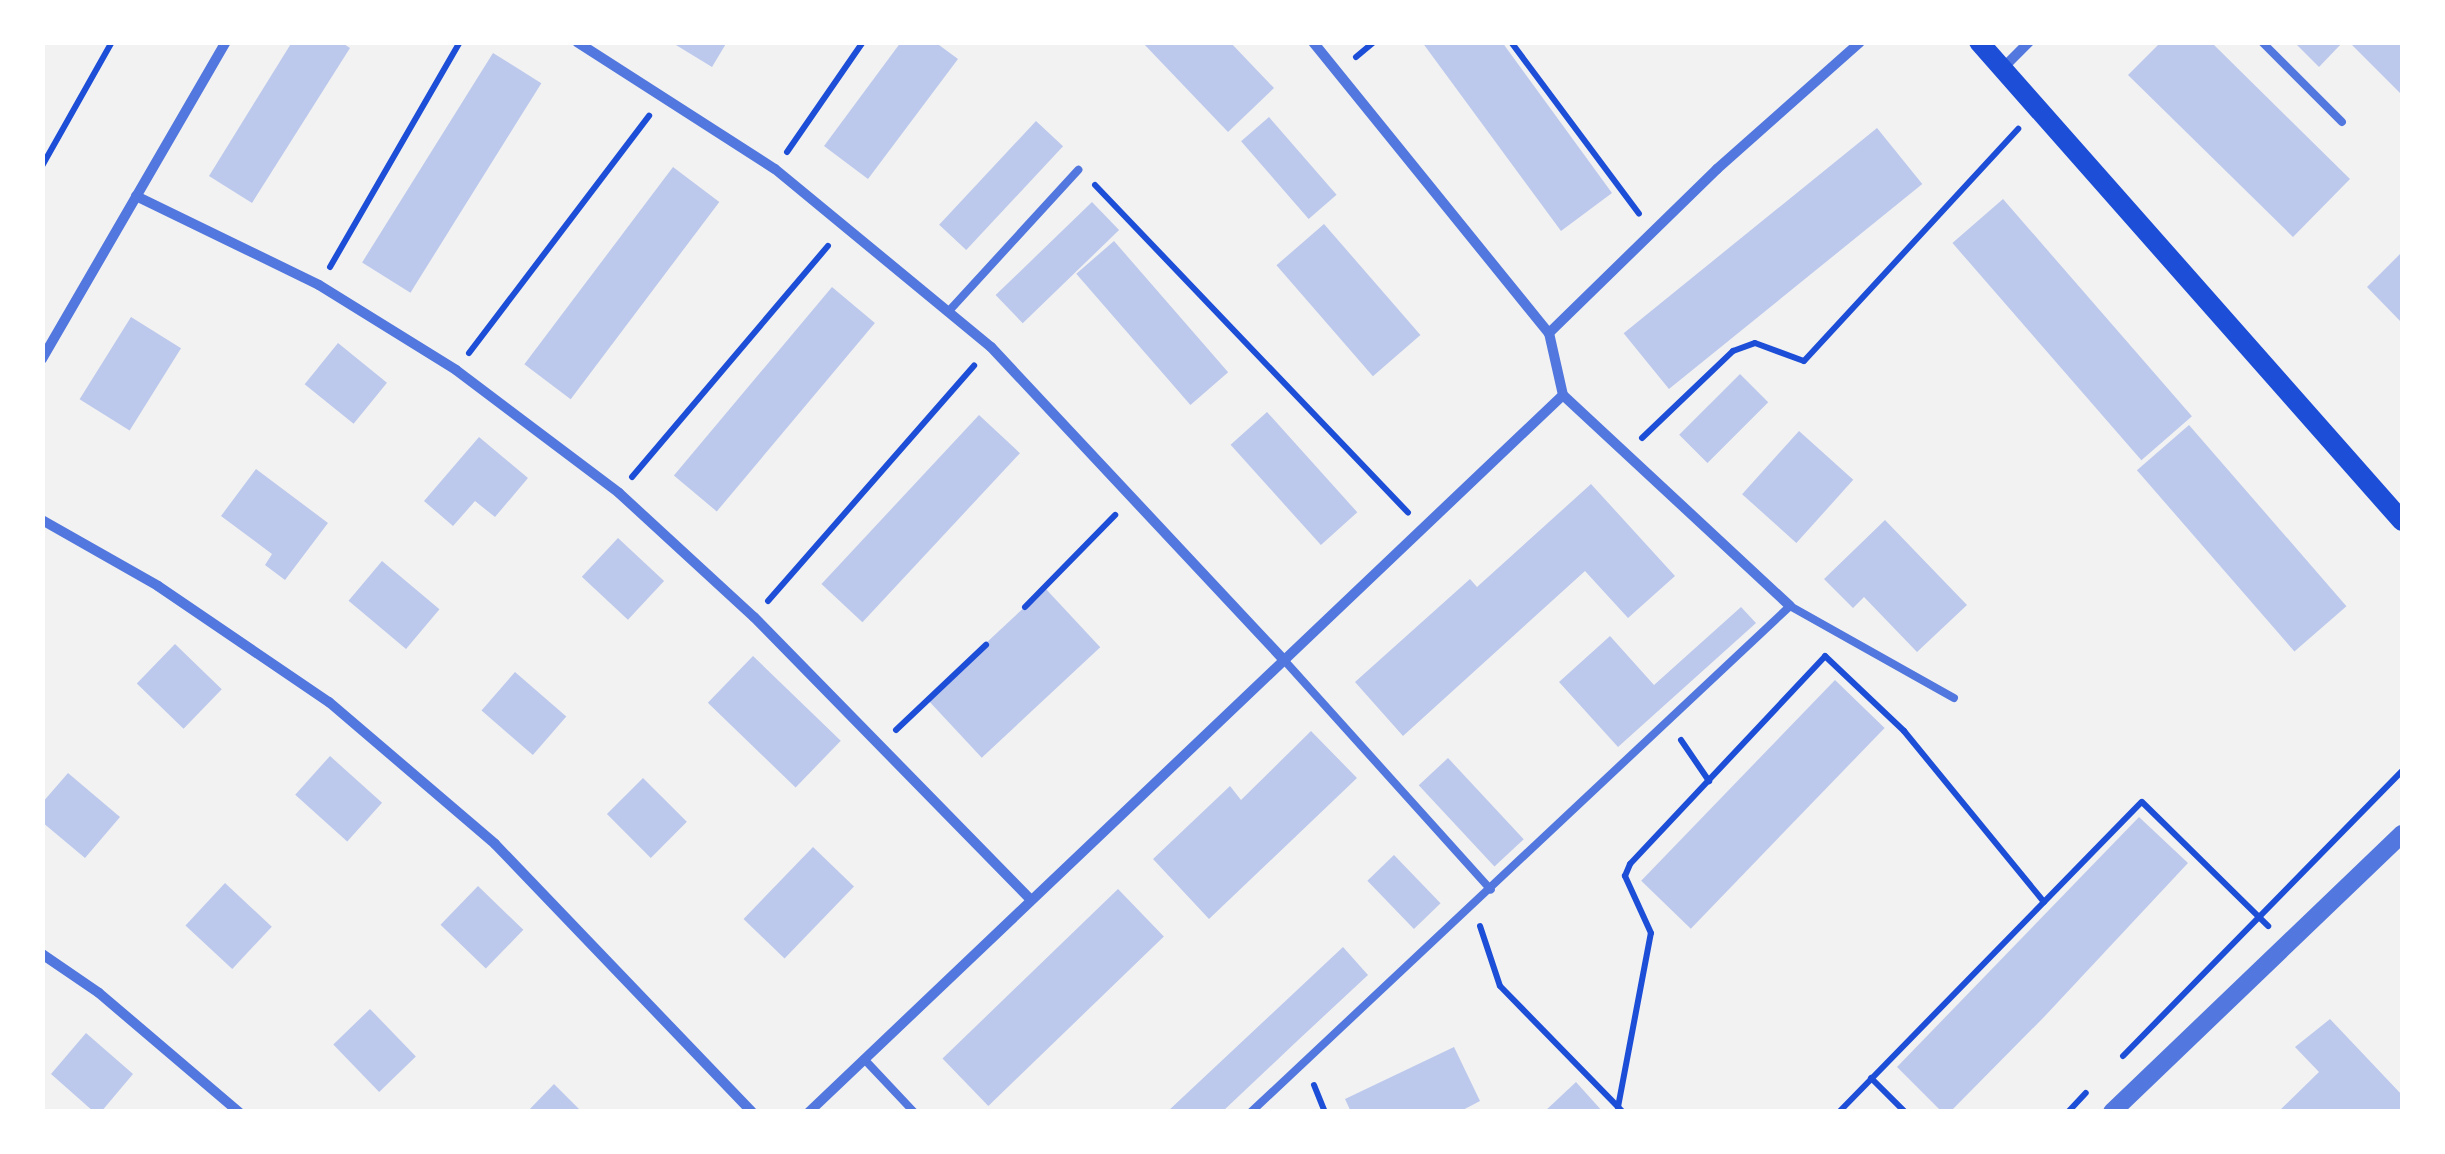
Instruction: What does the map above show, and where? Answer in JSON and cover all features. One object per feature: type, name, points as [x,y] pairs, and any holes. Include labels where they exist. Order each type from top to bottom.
[{"type":"main road","points":[[1979,42],[2402,521]]},
{"type":"street","points":[[42,359],[226,42]]},
{"type":"street","points":[[578,42],[775,169],[991,348],[1284,660]]},
{"type":"street","points":[[1313,42],[1548,333],[1563,395],[1790,606]]},
{"type":"street","points":[[1548,333],[1860,42]]},
{"type":"street","points":[[2002,69],[2029,42]]},
{"type":"street","points":[[136,196],[319,285],[456,370],[618,493],[754,617],[1031,900]]},
{"type":"street","points":[[809,1112],[1563,395]]},
{"type":"street","points":[[42,520],[158,586],[329,702],[495,844],[752,1112]]},
{"type":"street","points":[[2112,1112],[2401,840]]},
{"type":"street","points":[[42,954],[98,992],[238,1112]]},
{"type":"lane","points":[[2262,42],[2342,122]]},
{"type":"lane","points":[[948,312],[1078,170]]},
{"type":"lane","points":[[1251,1112],[1790,606],[1954,698]]},
{"type":"lane","points":[[1284,660],[1491,890]]},
{"type":"lane","points":[[864,1059],[914,1112]]},
{"type":"path","points":[[42,166],[112,42]]},
{"type":"path","points":[[319,285],[460,42]]},
{"type":"path","points":[[775,169],[864,42]]},
{"type":"path","points":[[1511,42],[1652,232]]},
{"type":"path","points":[[456,370],[664,96]]},
{"type":"path","points":[[1626,453],[1733,351],[1755,343],[1804,361],[2036,107]]},
{"type":"path","points":[[1100,190],[1422,528]]},
{"type":"path","points":[[618,493],[846,226]]},
{"type":"path","points":[[754,617],[991,348]]},
{"type":"path","points":[[1025,607],[1130,499]]},
{"type":"path","points":[[880,744],[986,645]]},
{"type":"path","points":[[1621,1109],[1652,933],[1625,876],[1630,864],[1825,656],[1904,730],[2044,902]]},
{"type":"path","points":[[1668,722],[1708,780]]},
{"type":"path","points":[[2109,1070],[2402,772]]},
{"type":"path","points":[[1838,1112],[2142,802],[2286,945]]},
{"type":"path","points":[[1473,906],[1500,986],[1621,1109]]},
{"type":"path","points":[[1871,1078],[1906,1112]]},
{"type":"path","points":[[2068,1112],[2095,1084]]},
{"type":"building","points":[[292,42],[341,42],[350,48],[252,203],[209,176]]},
{"type":"building","points":[[671,42],[727,42],[712,67]]},
{"type":"building","points":[[901,42],[935,42],[958,59],[868,179],[824,146]]},
{"type":"building","points":[[1142,42],[1230,42],[1274,88],[1228,132]]},
{"type":"building","points":[[1422,42],[1502,42],[1612,193],[1561,231]]},
{"type":"building","points":[[2161,42],[2211,42],[2350,179],[2293,237],[2128,75]]},
{"type":"building","points":[[2294,42],[2343,42],[2319,67]]},
{"type":"building","points":[[2349,42],[2402,42],[2402,95]]},
{"type":"building","points":[[493,53],[541,83],[410,293],[362,262]]},
{"type":"building","points":[[1269,117],[1337,195],[1309,219],[1241,141]]},
{"type":"building","points":[[1036,121],[1063,146],[966,250],[939,225]]},
{"type":"building","points":[[1877,128],[1922,184],[1669,389],[1624,333]]},
{"type":"building","points":[[673,167],[719,202],[571,399],[524,364]]},
{"type":"building","points":[[2003,199],[2192,416],[2141,460],[1952,243]]},
{"type":"building","points":[[1092,202],[1119,230],[1023,323],[996,295]]},
{"type":"building","points":[[1324,224],[1420,335],[1373,376],[1276,265]]},
{"type":"building","points":[[1114,241],[1228,372],[1190,405],[1076,274]]},
{"type":"building","points":[[2402,252],[2402,323],[2367,287]]},
{"type":"building","points":[[832,287],[875,323],[717,511],[674,475]]},
{"type":"building","points":[[131,317],[181,348],[130,431],[80,399]]},
{"type":"building","points":[[338,343],[387,383],[354,424],[305,384]]},
{"type":"building","points":[[1740,374],[1768,402],[1707,463],[1679,435]]},
{"type":"building","points":[[1267,412],[1357,512],[1321,545],[1231,445]]},
{"type":"building","points":[[979,415],[1020,453],[862,622],[821,584]]},
{"type":"building","points":[[2189,425],[2346,606],[2294,651],[2137,470]]},
{"type":"building","points":[[1799,431],[1853,480],[1796,543],[1742,494]]},
{"type":"building","points":[[479,437],[528,478],[495,517],[475,501],[453,526],[424,501]]},
{"type":"building","points":[[256,469],[328,523],[285,580],[265,565],[272,554],[221,516]]},
{"type":"building","points":[[1591,484],[1675,576],[1628,618],[1585,571],[1403,736],[1355,682],[1470,579],[1477,587]]},
{"type":"building","points":[[1885,520],[1967,605],[1917,652],[1864,597],[1853,608],[1824,579]]},
{"type":"building","points":[[618,538],[664,581],[628,620],[582,577]]},
{"type":"building","points":[[382,561],[439,609],[406,649],[349,601]]},
{"type":"building","points":[[1045,588],[1100,647],[982,758],[927,698]]},
{"type":"building","points":[[1741,607],[1756,623],[1618,747],[1559,682],[1610,636],[1654,685]]},
{"type":"building","points":[[175,644],[222,689],[184,729],[137,684]]},
{"type":"building","points":[[753,656],[841,741],[796,788],[708,703]]},
{"type":"building","points":[[515,672],[566,717],[533,755],[482,710]]},
{"type":"building","points":[[1835,680],[1885,728],[1691,929],[1641,881]]},
{"type":"building","points":[[1311,731],[1357,778],[1209,919],[1153,859],[1230,786],[1241,800]]},
{"type":"building","points":[[330,756],[382,803],[347,841],[295,795]]},
{"type":"building","points":[[1448,758],[1524,839],[1494,866],[1419,785]]},
{"type":"building","points":[[68,773],[120,817],[85,858],[42,822],[42,803]]},
{"type":"building","points":[[643,778],[687,822],[651,858],[607,814]]},
{"type":"building","points":[[2139,817],[2188,863],[2044,1017],[1950,1112],[1942,1112],[1897,1067]]},
{"type":"building","points":[[813,847],[854,887],[785,959],[744,919]]},
{"type":"building","points":[[1394,855],[1441,903],[1414,929],[1367,881]]},
{"type":"building","points":[[225,883],[272,927],[232,969],[185,925]]},
{"type":"building","points":[[478,886],[523,930],[486,969],[440,925]]},
{"type":"building","points":[[1118,889],[1164,936],[988,1106],[942,1058]]},
{"type":"building","points":[[1343,947],[1368,975],[1222,1112],[1167,1112]]},
{"type":"building","points":[[370,1009],[416,1056],[379,1092],[333,1044]]},
{"type":"building","points":[[2330,1019],[2402,1095],[2402,1112],[2278,1112],[2319,1072],[2295,1047]]},
{"type":"building","points":[[86,1033],[133,1074],[101,1112],[94,1112],[51,1074]]},
{"type":"building","points":[[1454,1047],[1480,1101],[1459,1112],[1351,1112],[1345,1099]]},
{"type":"building","points":[[1576,1082],[1603,1112],[1544,1112]]},
{"type":"building","points":[[554,1084],[582,1112],[527,1112]]}]
